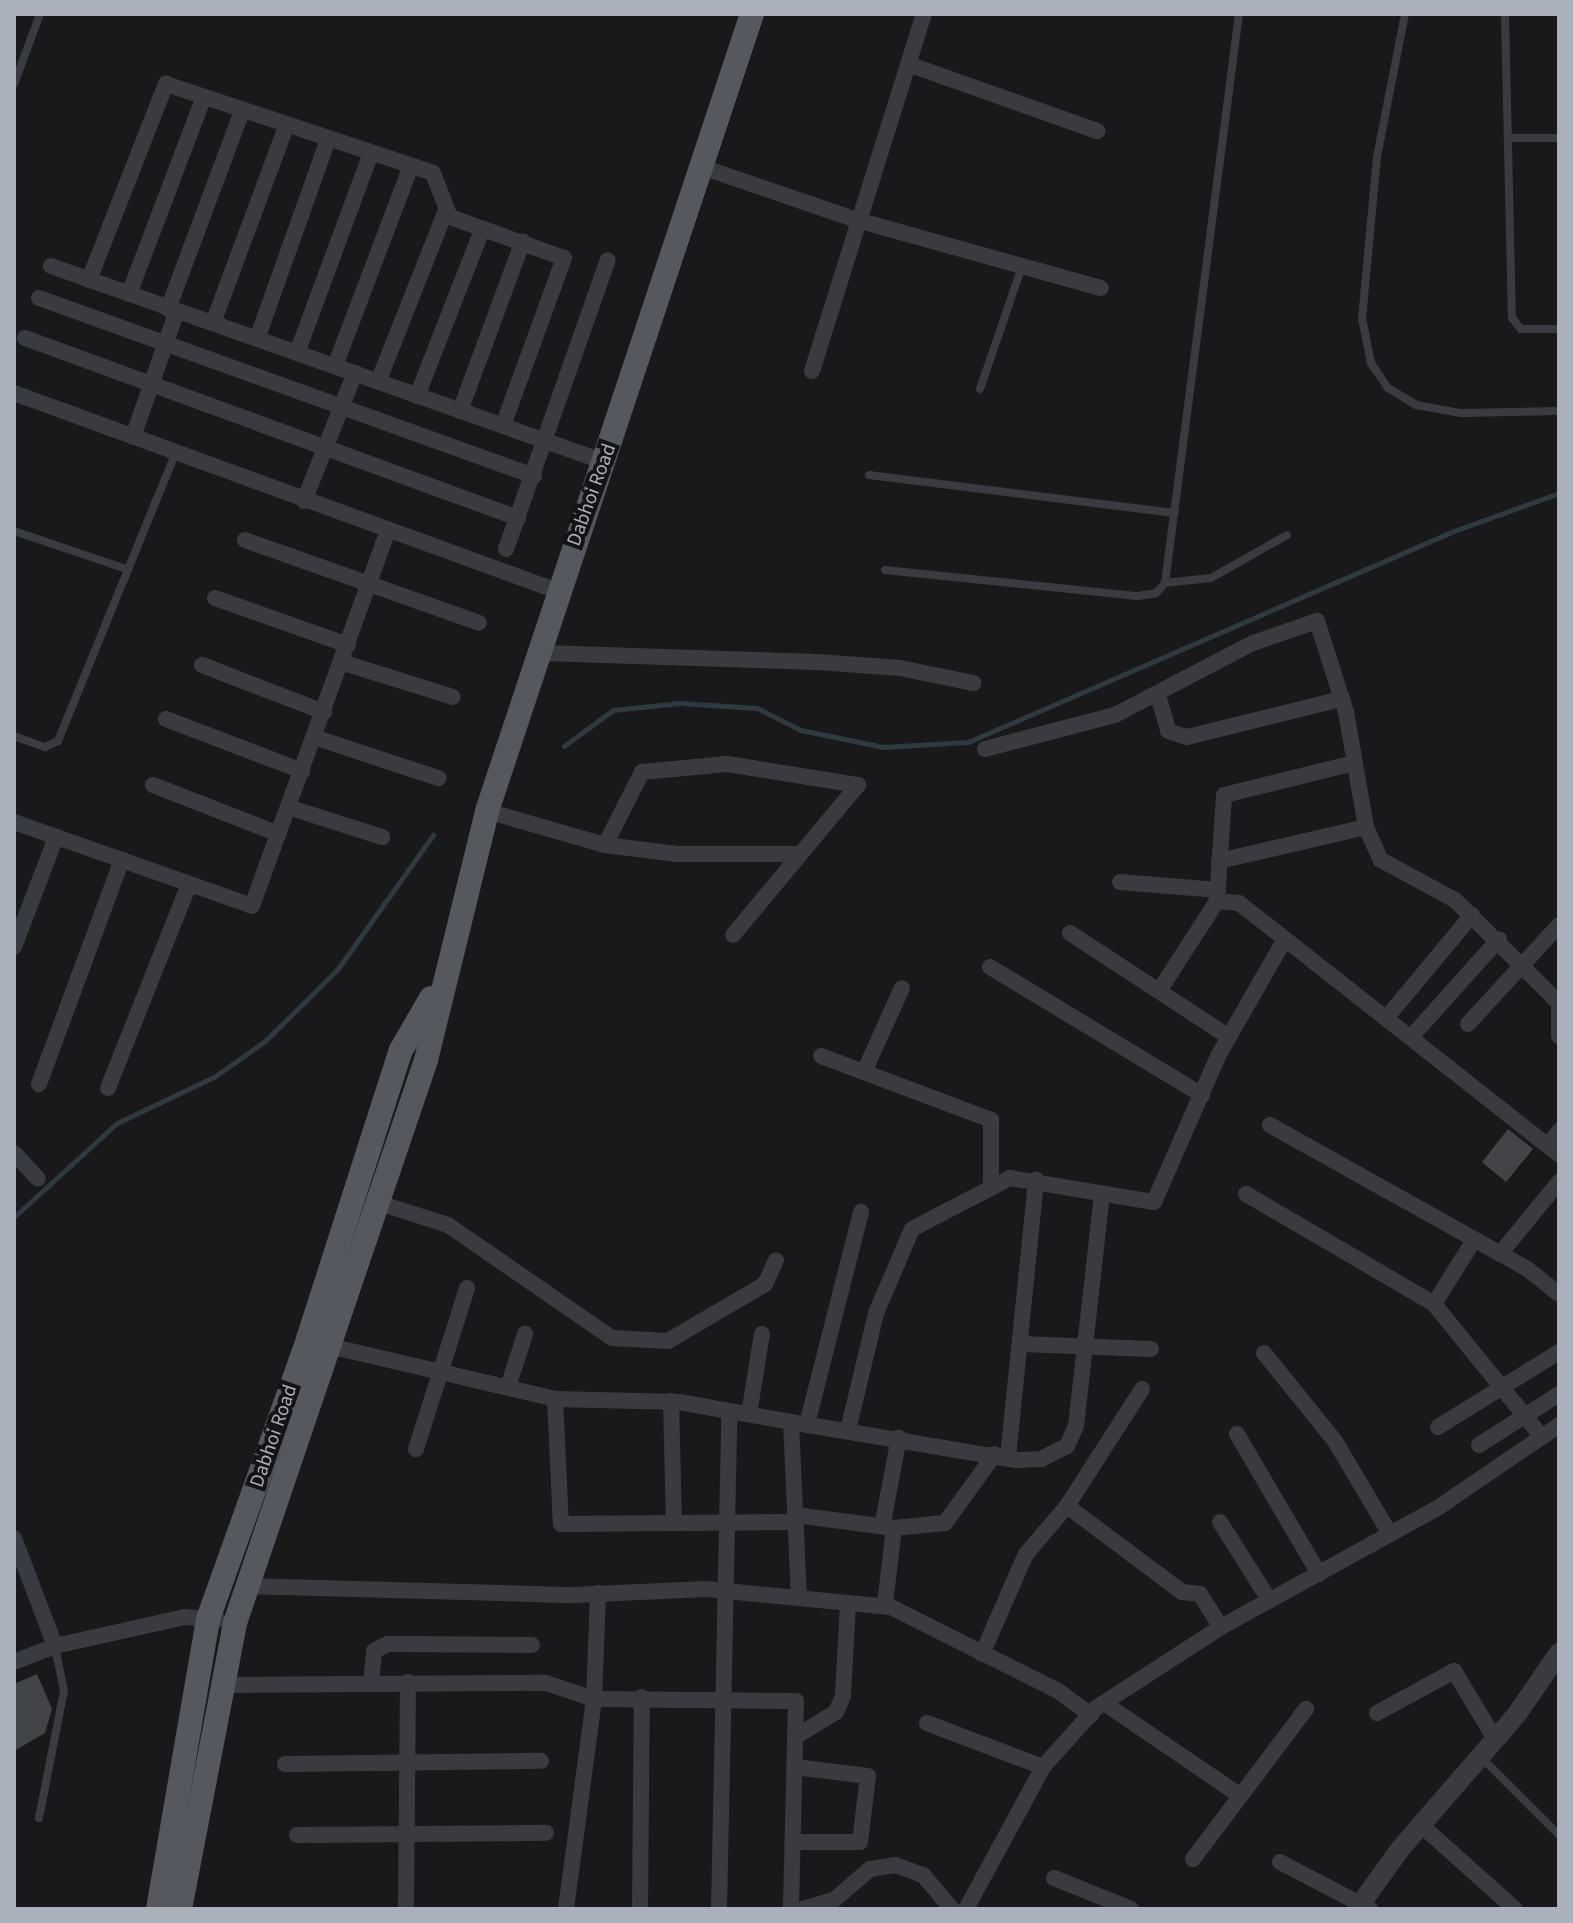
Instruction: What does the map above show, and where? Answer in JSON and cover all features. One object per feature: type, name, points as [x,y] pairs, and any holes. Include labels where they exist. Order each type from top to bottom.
[{"type":"main road","name":"Dabhoi Road","points":[[158,1909],[208,1619],[376,1202],[426,1060],[442,978],[487,811],[542,653],[557,591],[605,462],[699,166],[752,14]]},
{"type":"main road","name":"Dabhoi Road","points":[[180,1909],[235,1623],[401,1050],[442,978]]},
{"type":"street","points":[[812,371],[924,14]]},
{"type":"street","points":[[908,64],[1097,131]]},
{"type":"street","points":[[89,280],[161,88],[171,84],[286,127],[411,166],[438,176],[445,213],[378,382]]},
{"type":"street","points":[[129,294],[204,97]]},
{"type":"street","points":[[133,437],[242,111]]},
{"type":"street","points":[[213,323],[286,127]]},
{"type":"street","points":[[257,339],[328,140]]},
{"type":"street","points":[[297,353],[371,153]]},
{"type":"street","points":[[335,366],[411,166]]},
{"type":"street","points":[[699,166],[857,220],[1101,288]]},
{"type":"street","points":[[445,213],[560,253],[564,264],[503,426]]},
{"type":"street","points":[[417,396],[483,228]]},
{"type":"street","points":[[460,411],[523,241]]},
{"type":"street","points":[[506,549],[547,441],[608,260]]},
{"type":"street","points":[[51,266],[605,462]]},
{"type":"street","points":[[39,298],[534,476]]},
{"type":"street","points":[[25,338],[518,518]]},
{"type":"street","points":[[304,501],[355,373]]},
{"type":"street","points":[[14,393],[175,455],[557,591]]},
{"type":"street","points":[[14,822],[252,906],[388,531]]},
{"type":"street","points":[[245,540],[479,623]]},
{"type":"street","points":[[215,598],[348,645]]},
{"type":"street","points":[[985,749],[1072,730],[1158,695],[1253,643],[1317,621],[1342,699],[1366,827],[1381,860],[1472,915],[1522,961],[1559,1008],[1559,1036]]},
{"type":"street","points":[[542,653],[817,662],[900,668],[973,683]]},
{"type":"street","points":[[341,662],[453,697]]},
{"type":"street","points":[[202,665],[324,712]]},
{"type":"street","points":[[1158,695],[1168,731],[1187,737],[1342,699]]},
{"type":"street","points":[[166,719],[302,771]]},
{"type":"street","points":[[314,737],[438,778]]},
{"type":"street","points":[[1159,991],[1218,896],[1224,795],[1354,763]]},
{"type":"street","points":[[605,845],[642,772],[727,764],[858,785],[733,935]]},
{"type":"street","points":[[153,785],[279,834]]},
{"type":"street","points":[[288,807],[382,837]]},
{"type":"street","points":[[487,811],[605,845],[677,854],[800,854]]},
{"type":"street","points":[[1219,861],[1366,827]]},
{"type":"street","points":[[14,947],[56,837]]},
{"type":"street","points":[[39,1084],[122,860]]},
{"type":"street","points":[[1120,882],[1218,896],[1239,903],[1412,1036],[1554,1151],[1559,1131]]},
{"type":"street","points":[[108,1088],[189,884]]},
{"type":"street","points":[[1387,1017],[1472,915]]},
{"type":"street","points":[[1468,1024],[1522,961],[1559,925]]},
{"type":"street","points":[[1070,933],[1229,1037]]},
{"type":"street","points":[[848,1430],[876,1313],[912,1229],[1010,1178],[1036,1179],[1154,1202],[1229,1037],[1285,939]]},
{"type":"street","points":[[1412,1036],[1499,939]]},
{"type":"street","points":[[990,967],[1202,1095]]},
{"type":"street","points":[[864,1072],[902,988]]},
{"type":"street","points":[[821,1056],[991,1120],[991,1188]]},
{"type":"street","points":[[1270,1125],[1500,1254],[1559,1294]]},
{"type":"street","points":[[14,1153],[38,1179]]},
{"type":"street","points":[[555,1399],[561,1524],[731,1518],[795,1518],[888,1525],[945,1523],[1001,1456],[1021,1344],[1036,1179]]},
{"type":"street","points":[[1500,1254],[1559,1182]]},
{"type":"street","points":[[318,1343],[555,1399],[671,1401],[1001,1456],[1041,1459],[1067,1446],[1076,1426],[1102,1193]]},
{"type":"street","points":[[1246,1194],[1434,1304],[1542,1437]]},
{"type":"street","points":[[376,1202],[448,1225],[612,1338],[668,1341],[765,1284],[776,1260]]},
{"type":"street","points":[[799,1598],[795,1518],[799,1423],[861,1212]]},
{"type":"street","points":[[1434,1304],[1474,1240]]},
{"type":"street","points":[[416,1449],[467,1288]]},
{"type":"street","points":[[508,1387],[525,1334]]},
{"type":"street","points":[[749,1414],[762,1334]]},
{"type":"street","points":[[1021,1344],[1151,1349]]},
{"type":"street","points":[[1438,1427],[1559,1352]]},
{"type":"street","points":[[1264,1353],[1335,1441],[1390,1534]]},
{"type":"street","points":[[982,1654],[1026,1554],[1067,1506],[1142,1389]]},
{"type":"street","points":[[1479,1445],[1559,1394]]},
{"type":"street","points":[[671,1401],[674,1520]]},
{"type":"street","points":[[719,1909],[718,1701],[731,1518],[729,1411]]},
{"type":"street","points":[[966,1909],[1043,1767],[1104,1703],[1221,1627],[1390,1534],[1559,1425]]},
{"type":"street","points":[[1237,1434],[1319,1574]]},
{"type":"street","points":[[888,1607],[888,1525],[899,1437]]},
{"type":"street","points":[[1067,1506],[1182,1592],[1200,1594],[1221,1627]]},
{"type":"street","points":[[1220,1522],[1270,1601]]},
{"type":"street","points":[[14,1538],[55,1646]]},
{"type":"street","points":[[247,1586],[598,1593],[728,1591],[888,1607],[982,1654],[1091,1715]]},
{"type":"street","points":[[566,1909],[594,1699],[598,1593]]},
{"type":"street","points":[[795,1737],[836,1712],[843,1696],[848,1603]]},
{"type":"street","points":[[14,1662],[55,1646],[185,1617],[235,1623]]},
{"type":"street","points":[[371,1682],[374,1651],[388,1644],[532,1645]]},
{"type":"street","points":[[1280,1862],[1363,1907],[1421,1825],[1556,1662]]},
{"type":"street","points":[[1377,1713],[1454,1671],[1495,1739]]},
{"type":"street","points":[[406,1909],[408,1682]]},
{"type":"street","points":[[223,1685],[546,1683],[594,1699],[642,1697],[796,1701],[791,1909]]},
{"type":"street","points":[[640,1909],[642,1697]]},
{"type":"street","points":[[1104,1703],[1238,1794]]},
{"type":"street","points":[[1193,1859],[1238,1794],[1306,1709]]},
{"type":"street","points":[[927,1723],[1043,1767]]},
{"type":"street","points":[[285,1764],[541,1761]]},
{"type":"street","points":[[793,1842],[860,1842],[868,1776],[795,1767]]},
{"type":"street","points":[[1421,1825],[1515,1909]]},
{"type":"street","points":[[297,1835],[407,1837],[546,1833]]},
{"type":"street","points":[[803,1909],[835,1899],[870,1869],[895,1865],[923,1875],[952,1909]]},
{"type":"street","points":[[1054,1878],[1131,1909]]},
{"type":"lane","points":[[14,84],[40,14]]},
{"type":"lane","points":[[885,570],[1138,596],[1156,593],[1165,583],[1239,14]]},
{"type":"lane","points":[[1405,14],[1377,157],[1362,318],[1371,363],[1388,388],[1416,405],[1461,413],[1559,411]]},
{"type":"lane","points":[[1505,14],[1512,318],[1521,329],[1559,329]]},
{"type":"lane","points":[[1508,138],[1559,138]]},
{"type":"lane","points":[[980,389],[1022,266]]},
{"type":"lane","points":[[14,736],[45,747],[58,741],[175,455]]},
{"type":"lane","points":[[869,475],[1175,513]]},
{"type":"lane","points":[[14,531],[129,570]]},
{"type":"lane","points":[[1165,583],[1211,578],[1287,535]]},
{"type":"lane","points":[[39,1818],[64,1691],[55,1646]]},
{"type":"lane","points":[[1480,1756],[1559,1835]]},
{"type":"building","points":[[1508,1129],[1533,1149],[1506,1182],[1482,1162]]},
{"type":"building","points":[[37,1674],[52,1709],[45,1733],[14,1751],[14,1684]]},
{"type":"waterway","points":[[564,746],[613,710],[680,703],[757,708],[801,730],[883,747],[968,742],[1454,531],[1559,493]]},
{"type":"waterway","points":[[14,1217],[117,1123],[214,1077],[265,1041],[337,970],[433,835]]}]
